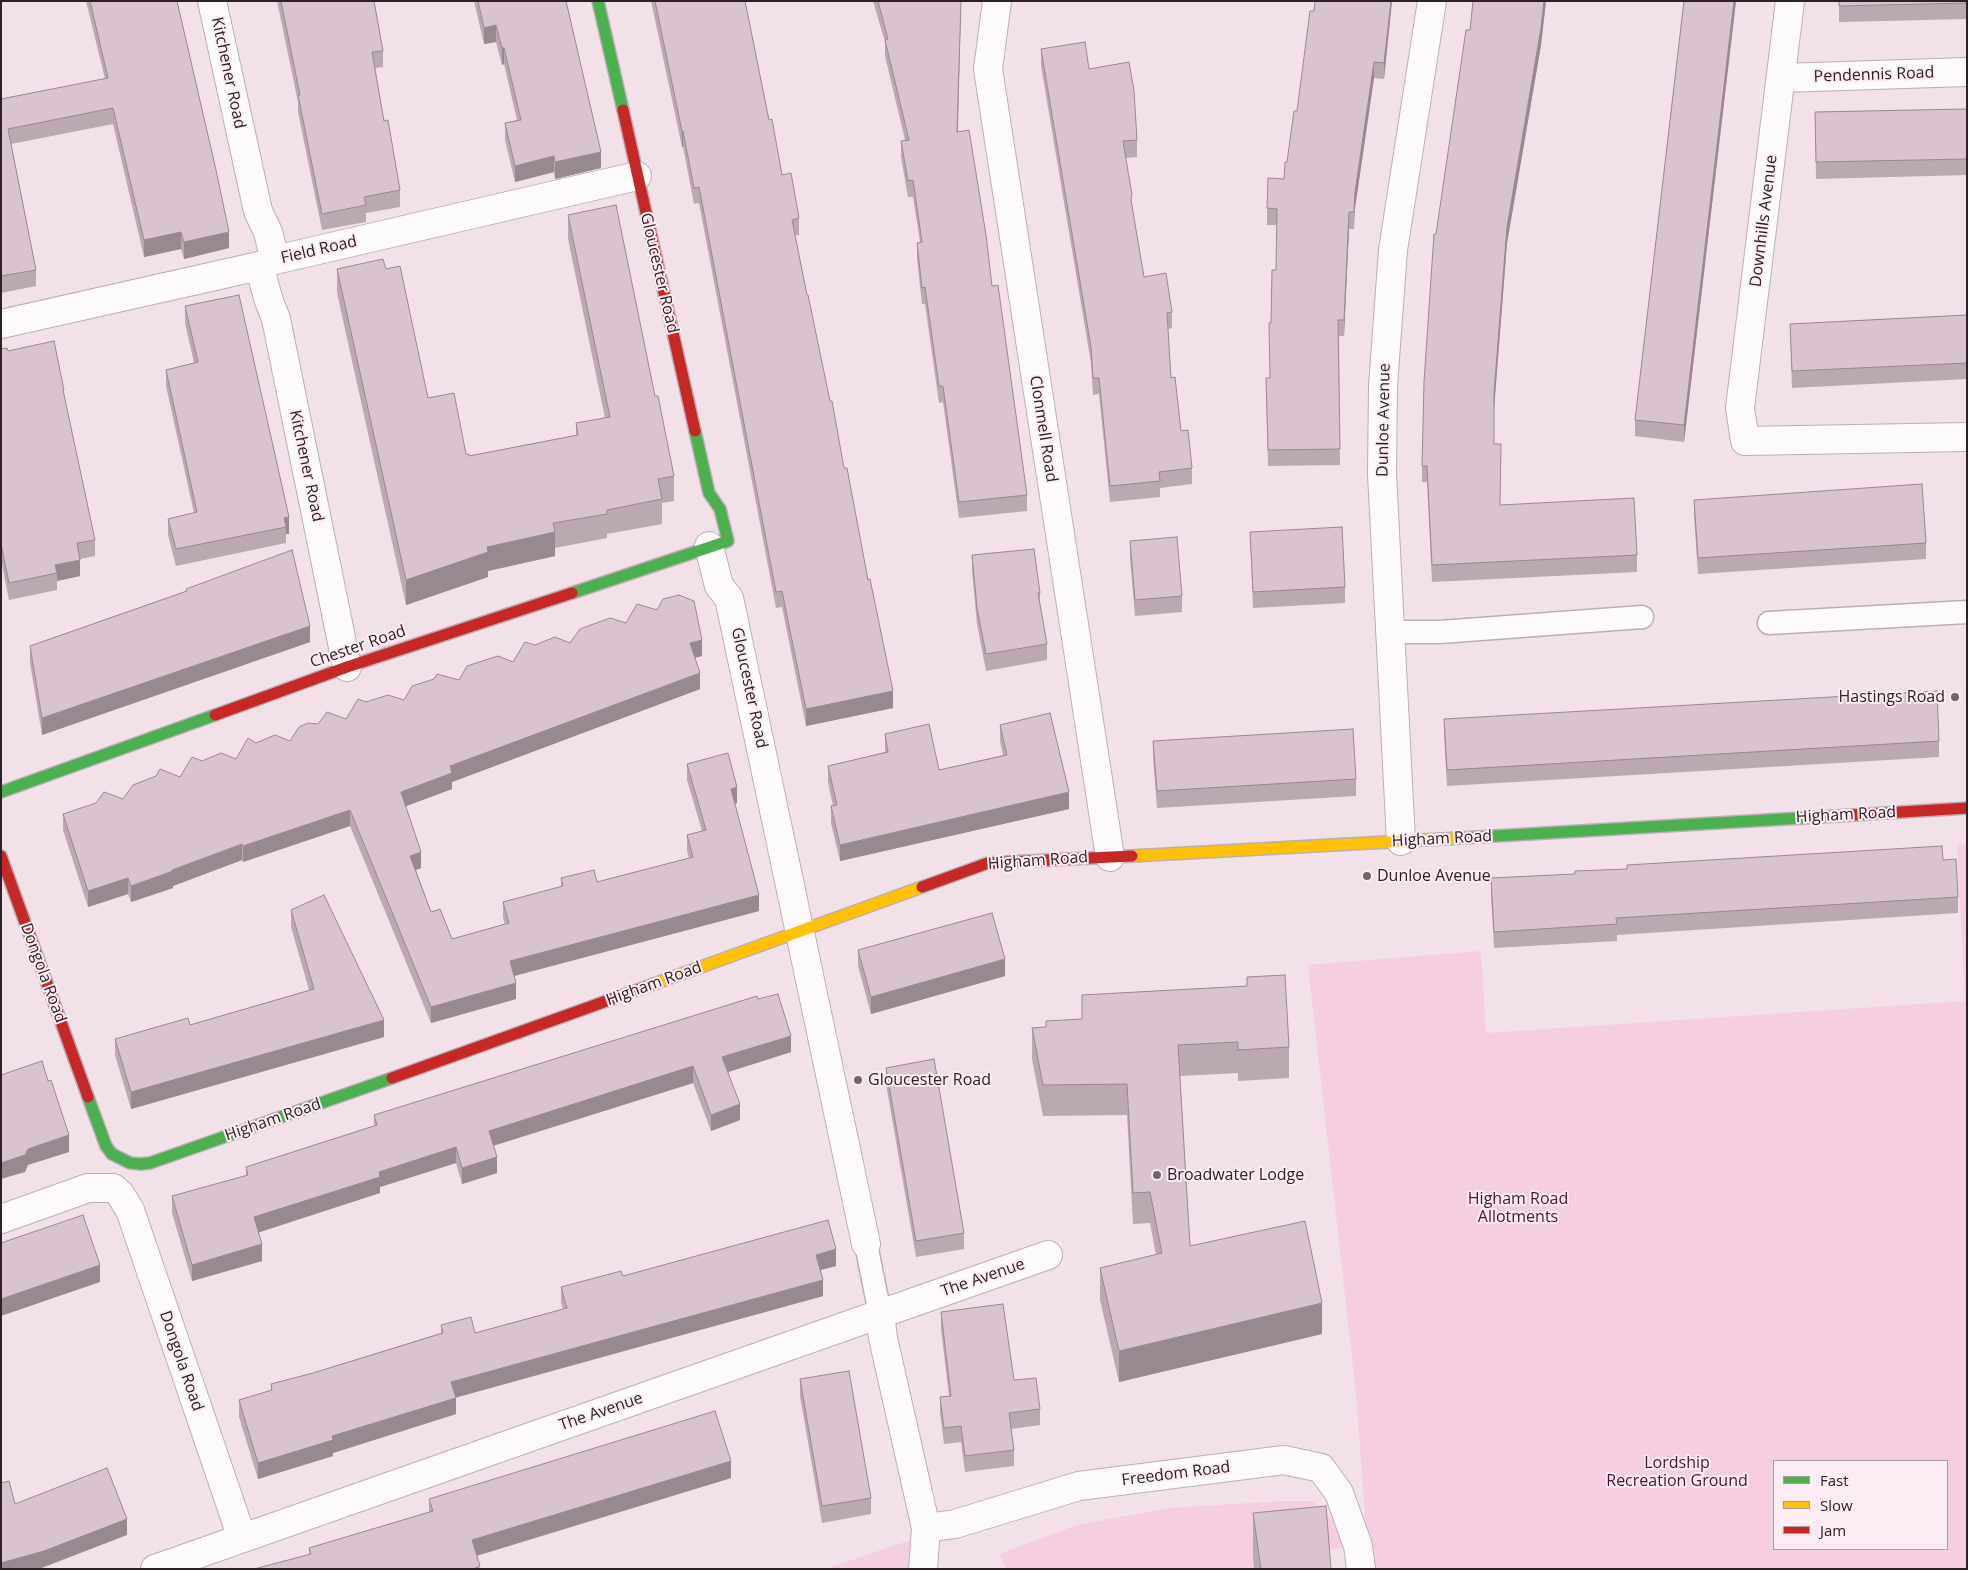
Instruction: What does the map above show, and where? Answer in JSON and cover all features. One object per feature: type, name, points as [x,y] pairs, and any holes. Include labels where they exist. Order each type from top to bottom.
[{"type":"street","name":"Kitchener Road","points":[[212,1],[258,211],[268,232],[269,301],[276,319],[348,667]]},
{"type":"street","name":"Gloucester Road","points":[[598,1],[709,493],[720,508],[720,586],[729,598],[866,1244]]},
{"type":"street","name":"Clonmell Road","points":[[997,1],[988,68],[1110,857]]},
{"type":"street","name":"Dunloe Avenue","points":[[1401,841],[1382,474],[1384,376],[1393,250],[1432,1]]},
{"type":"street","name":"Downhills Avenue","points":[[1790,1],[1740,408],[1745,441],[1967,437]]},
{"type":"street","name":"Pendennis Road","points":[[1782,78],[1967,72]]},
{"type":"street","name":"Field Road","points":[[1,324],[637,176]]},
{"type":"street","name":"Chester Road","points":[[1,792],[348,667],[719,543]]},
{"type":"street","name":"Higham Road","points":[[130,1163],[150,1163],[800,932],[988,862],[1401,841],[1967,808]]},
{"type":"street","name":"Dongola Road","points":[[1,856],[106,1146],[112,1154],[130,1163]]},
{"type":"street","name":"Dongola Road","points":[[1,1219],[88,1188],[113,1188],[120,1194],[130,1210],[242,1538]]},
{"type":"street","name":"The Avenue","points":[[155,1569],[1048,1255]]},
{"type":"street","name":"Gloucester Road","points":[[880,1314],[926,1528],[923,1569]]},
{"type":"street","name":"Freedom Road","points":[[926,1528],[954,1524],[1079,1486],[1284,1460],[1321,1468],[1339,1493],[1358,1546],[1361,1569]]},
{"type":"lane","points":[[1769,623],[1967,612]]},
{"type":"lane","points":[[1391,632],[1440,632],[1642,617]]},
{"type":"lane","name":"Gloucester Road","points":[[866,1244],[880,1314]]},
{"type":"green space","points":[[1967,844],[1967,1569],[1369,1569],[1356,1395],[1308,965],[1481,951],[1486,1033],[1965,1001],[1957,845]]},
{"type":"green space","points":[[1313,1501],[1333,1520],[1343,1548],[1253,1557],[1254,1569],[1006,1569],[999,1554],[1077,1525],[1169,1508]]},
{"type":"green space","points":[[911,1540],[908,1569],[825,1569]]},
{"type":"building","points":[[90,1],[177,1],[229,232],[184,242],[181,232],[144,240],[113,108],[8,129],[36,270],[1,276],[1,99],[108,78]]},
{"type":"building","points":[[281,1],[374,1],[383,51],[372,52],[384,121],[388,120],[400,190],[364,197],[366,205],[322,214]]},
{"type":"building","points":[[478,1],[566,1],[601,152],[555,162],[554,156],[515,166],[505,123],[521,120],[504,48],[502,48],[496,25],[484,28]]},
{"type":"building","points":[[655,1],[745,1],[769,120],[772,119],[782,175],[791,173],[799,218],[792,220],[830,401],[832,401],[844,468],[847,468],[868,580],[870,579],[893,691],[806,709],[782,591],[776,592],[699,187],[694,188]]},
{"type":"building","points":[[878,1],[961,1],[957,132],[969,130],[986,235],[992,286],[998,285],[1027,495],[959,502],[943,386],[939,386],[925,287],[922,288],[917,243],[922,242],[913,180],[908,181],[901,141],[909,140],[885,40],[888,39]]},
{"type":"building","points":[[1315,1],[1391,1],[1384,63],[1374,62],[1355,192],[1354,212],[1349,212],[1344,320],[1338,320],[1340,449],[1268,450],[1266,378],[1270,378],[1269,323],[1271,323],[1272,270],[1276,270],[1277,209],[1267,208],[1268,178],[1284,179],[1294,111],[1297,111],[1310,11],[1314,11]]},
{"type":"building","points":[[1473,1],[1544,1],[1507,227],[1494,393],[1494,444],[1501,444],[1500,505],[1634,498],[1637,555],[1432,565],[1427,466],[1422,466],[1424,382],[1434,234],[1436,234],[1466,30],[1470,30]]},
{"type":"building","points":[[1684,1],[1734,1],[1684,425],[1635,420]]},
{"type":"building","points":[[1839,1],[1967,1],[1967,3],[1839,6]]},
{"type":"building","points":[[1085,42],[1089,69],[1129,62],[1134,91],[1137,140],[1123,141],[1144,277],[1166,273],[1172,312],[1167,313],[1171,378],[1175,377],[1181,431],[1188,430],[1192,468],[1159,472],[1160,481],[1110,486],[1099,378],[1093,378],[1091,347],[1041,49]]},
{"type":"building","points":[[1967,109],[1967,159],[1816,162],[1815,112]]},
{"type":"building","points":[[616,205],[655,396],[658,396],[674,476],[658,479],[662,499],[607,510],[607,514],[553,523],[555,532],[487,547],[488,552],[406,580],[337,269],[383,259],[386,269],[400,266],[428,398],[454,393],[466,454],[469,454],[469,456],[578,435],[576,423],[610,417],[568,215]]},
{"type":"building","points":[[239,295],[289,517],[284,518],[286,527],[176,549],[168,519],[197,512],[166,370],[198,362],[185,306]]},
{"type":"building","points":[[1967,315],[1967,363],[1792,371],[1790,324]]},
{"type":"building","points":[[54,341],[95,540],[77,543],[80,560],[55,565],[57,573],[9,583],[1,544],[1,349],[7,348],[8,351]]},
{"type":"building","points":[[1922,484],[1926,543],[1698,558],[1694,500]]},
{"type":"building","points":[[1342,527],[1345,587],[1253,592],[1250,532]]},
{"type":"building","points":[[1177,537],[1182,596],[1135,600],[1130,541]]},
{"type":"building","points":[[1034,549],[1040,593],[1038,593],[1047,644],[986,654],[977,608],[972,555]]},
{"type":"building","points":[[292,550],[310,626],[42,718],[30,646],[187,591],[186,589]]},
{"type":"building","points":[[679,595],[694,601],[702,640],[690,643],[700,673],[450,766],[452,773],[401,792],[421,852],[410,856],[431,912],[440,909],[452,939],[509,923],[503,902],[563,886],[561,878],[594,870],[597,882],[693,857],[687,835],[706,830],[687,764],[728,753],[737,787],[731,789],[759,895],[510,961],[516,983],[431,1007],[350,810],[243,846],[242,844],[131,886],[128,878],[88,891],[63,814],[96,803],[104,792],[123,799],[133,785],[156,776],[160,769],[180,777],[192,757],[202,761],[221,753],[236,759],[248,738],[256,743],[275,735],[290,741],[299,727],[308,723],[318,724],[327,712],[346,719],[358,699],[366,702],[388,695],[404,700],[412,686],[434,679],[437,674],[459,680],[467,666],[498,656],[513,662],[525,642],[535,645],[555,637],[570,643],[580,629],[610,618],[626,623],[637,604],[657,610],[663,599]]},
{"type":"building","points":[[1937,691],[1939,741],[1447,770],[1444,719]]},
{"type":"building","points":[[1050,713],[1069,792],[840,845],[831,806],[837,805],[828,766],[888,752],[885,734],[929,724],[939,770],[1007,755],[1000,725]]},
{"type":"building","points":[[1353,729],[1356,779],[1157,791],[1153,741]]},
{"type":"building","points":[[1942,846],[1943,860],[1956,859],[1958,897],[1616,918],[1617,924],[1494,932],[1491,878],[1575,874],[1575,871],[1627,869],[1627,865]]},
{"type":"building","points":[[324,895],[384,1020],[131,1092],[115,1039],[188,1018],[190,1025],[314,989],[291,910]]},
{"type":"building","points":[[992,913],[1005,959],[871,997],[858,950]]},
{"type":"building","name":"Broadwater Lodge","points":[[1285,975],[1289,1047],[1238,1050],[1238,1042],[1178,1045],[1190,1246],[1305,1221],[1322,1303],[1119,1351],[1100,1268],[1162,1253],[1150,1192],[1133,1193],[1127,1084],[1043,1085],[1032,1028],[1046,1027],[1046,1021],[1082,1019],[1082,995],[1247,986],[1247,977]]},
{"type":"building","points":[[778,994],[791,1036],[722,1057],[740,1104],[711,1115],[693,1066],[489,1131],[497,1157],[462,1168],[456,1147],[379,1172],[380,1177],[254,1217],[262,1244],[192,1265],[172,1196],[248,1175],[246,1167],[377,1125],[374,1115],[757,996],[758,999]]},
{"type":"building","points":[[934,1059],[964,1233],[916,1241],[886,1068]]},
{"type":"building","points":[[42,1061],[48,1081],[51,1080],[69,1135],[28,1149],[25,1155],[1,1163],[1,1075]]},
{"type":"building","points":[[83,1215],[100,1265],[1,1299],[1,1243]]},
{"type":"building","points":[[828,1220],[836,1249],[816,1255],[823,1280],[451,1382],[456,1398],[332,1436],[333,1440],[258,1463],[239,1400],[272,1390],[271,1384],[443,1333],[441,1325],[471,1317],[475,1333],[567,1308],[561,1287],[621,1271],[623,1276]]},
{"type":"building","points":[[1003,1304],[1014,1380],[1036,1378],[1040,1409],[1009,1413],[1014,1450],[965,1456],[961,1426],[944,1428],[940,1397],[951,1396],[941,1312]]},
{"type":"building","points":[[849,1371],[871,1498],[822,1506],[800,1379]]},
{"type":"building","points":[[715,1411],[731,1461],[472,1540],[480,1566],[473,1569],[254,1569],[311,1554],[309,1548],[433,1511],[429,1499]]},
{"type":"building","points":[[107,1468],[127,1519],[44,1551],[1,1563],[1,1483],[9,1481],[15,1504]]},
{"type":"building","points":[[1326,1506],[1331,1569],[1261,1569],[1253,1513]]},
{"type":"traffic: fast","points":[[598,1],[623,110]]},
{"type":"traffic: fast","points":[[572,593],[728,541],[720,509],[709,493],[695,431]]},
{"type":"traffic: fast","points":[[1,792],[215,715]]},
{"type":"traffic: fast","points":[[1461,838],[1853,815]]},
{"type":"traffic: fast","points":[[88,1097],[106,1146],[112,1154],[130,1163],[141,1164],[150,1163],[392,1078]]},
{"type":"traffic: slow","points":[[1132,856],[1461,838]]},
{"type":"traffic: slow","points":[[651,985],[922,887]]},
{"type":"traffic: jam","points":[[623,110],[695,431]]},
{"type":"traffic: jam","points":[[215,715],[347,667],[572,593]]},
{"type":"traffic: jam","points":[[1853,815],[1967,808]]},
{"type":"traffic: jam","points":[[1,856],[88,1097]]},
{"type":"traffic: jam","points":[[922,887],[988,863],[1132,856]]},
{"type":"traffic: jam","points":[[392,1078],[651,985]]},
{"type":"place","name":"Hastings Road","points":[[1955,697]]},
{"type":"place","name":"Dunloe Avenue","points":[[1367,876]]},
{"type":"place","name":"Gloucester Road","points":[[858,1080]]},
{"type":"place","name":"Broadwater Lodge","points":[[1157,1175]]},
{"type":"park label","name":"Higham Road Allotments","points":[[1518,1208]]},
{"type":"park label","name":"Lordship Recreation Ground","points":[[1677,1472]]}]
